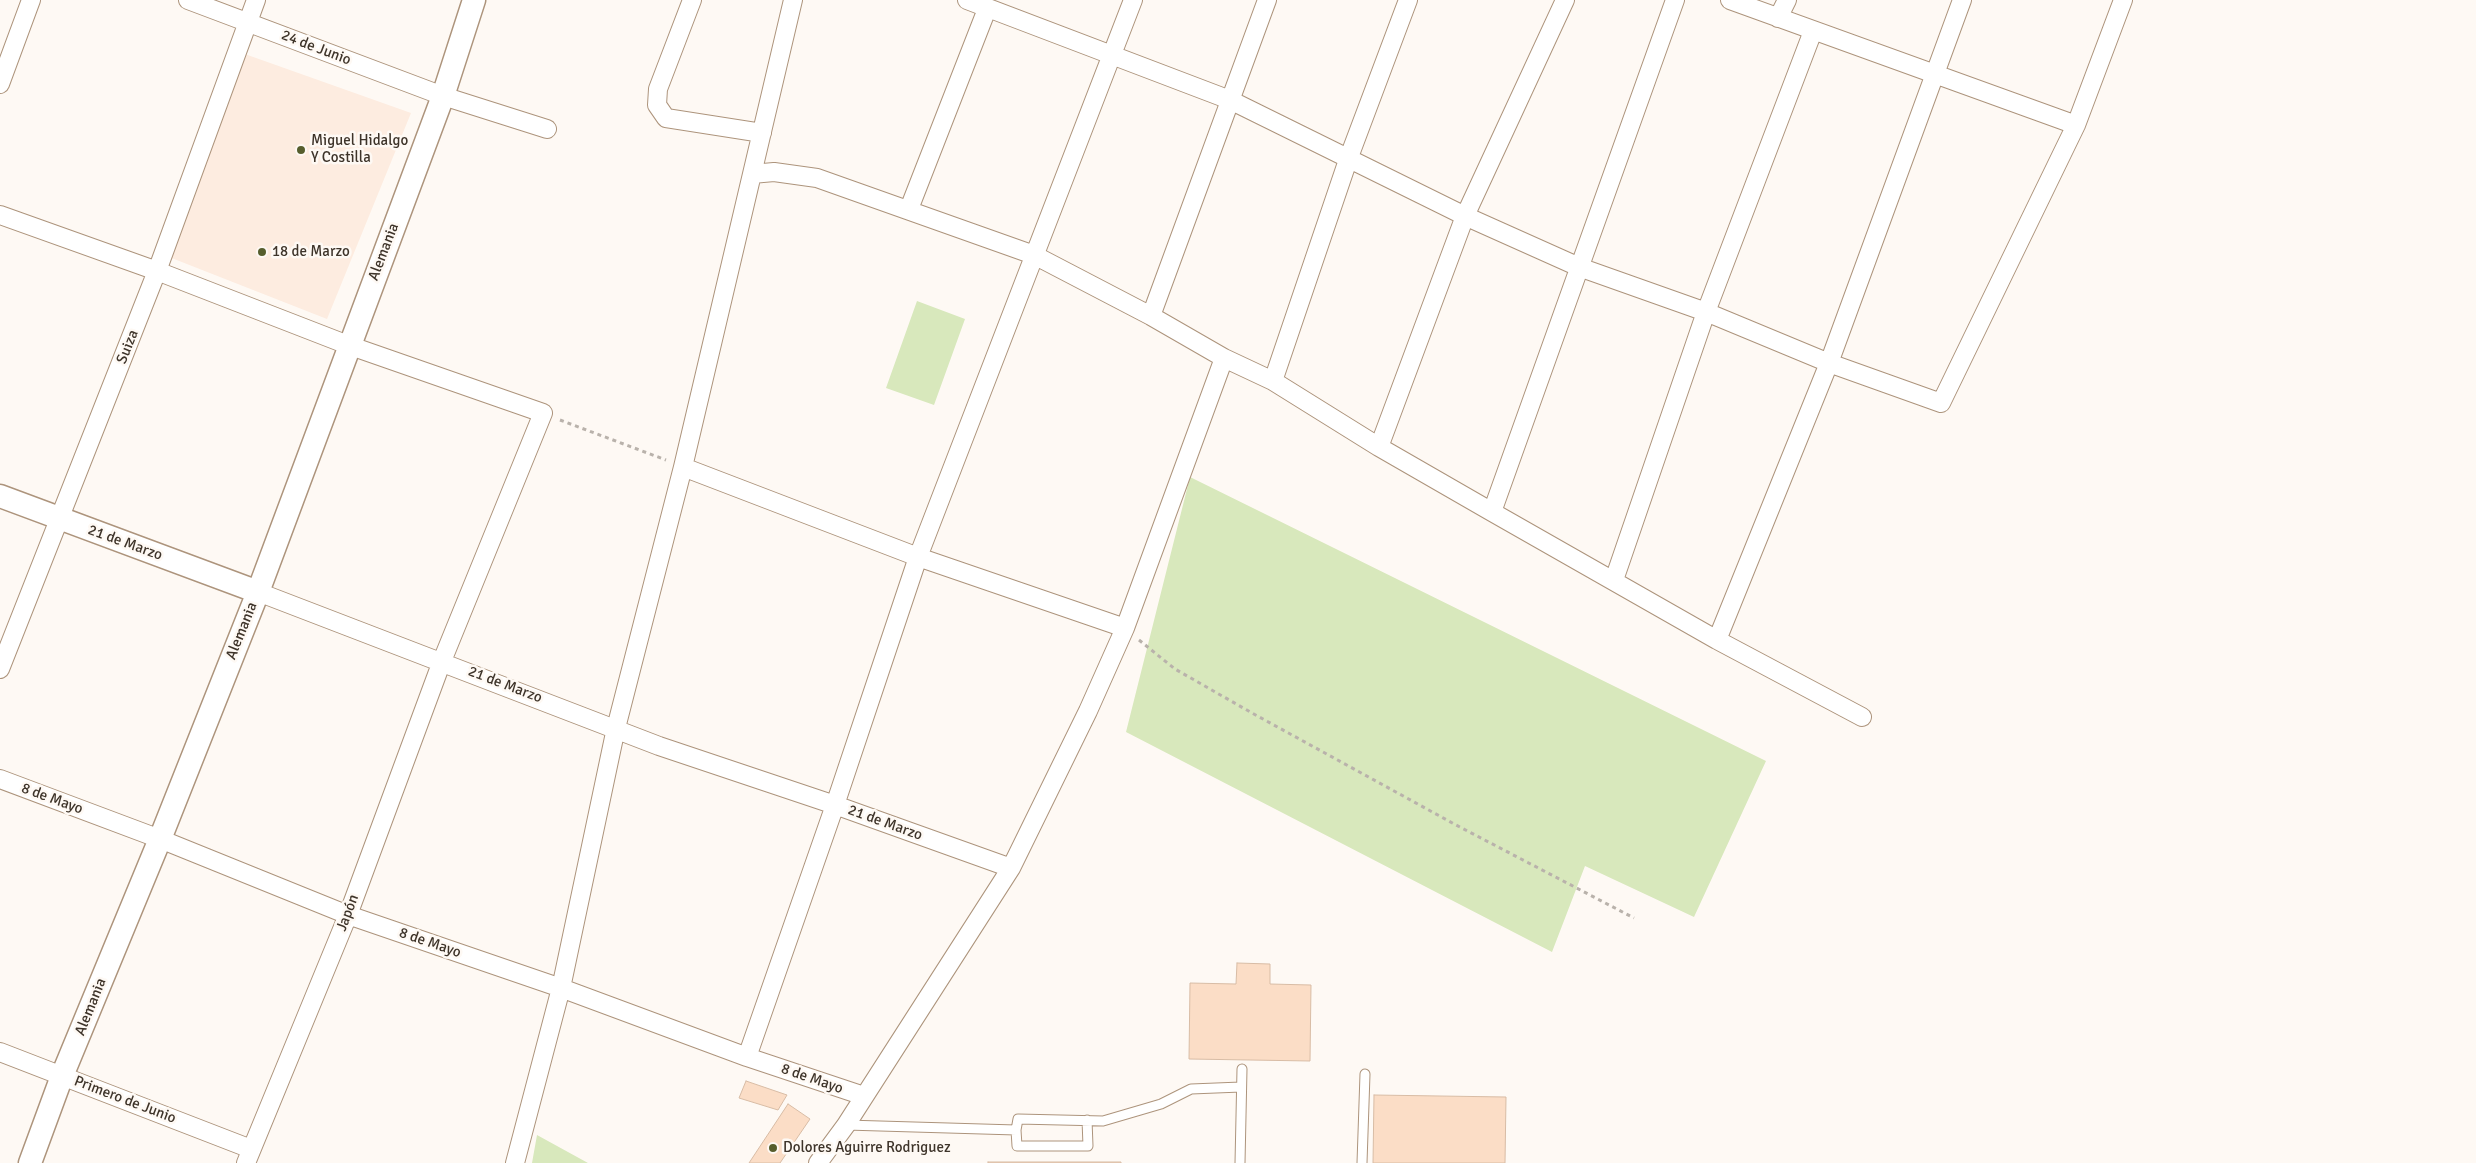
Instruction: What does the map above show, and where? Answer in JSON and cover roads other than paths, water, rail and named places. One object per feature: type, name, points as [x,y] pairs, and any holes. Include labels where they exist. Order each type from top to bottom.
[{"type":"street","points":[[0,84],[31,0]]},
{"type":"street","name":"24 de Junio","points":[[188,0],[444,96],[547,129]]},
{"type":"street","name":"Suiza","points":[[0,669],[157,272],[256,0]]},
{"type":"street","name":"Alemania","points":[[30,1163],[62,1076],[160,839],[258,592],[348,345],[444,96],[474,0]]},
{"type":"street","points":[[692,0],[658,89],[657,105],[666,118],[762,133]]},
{"type":"street","points":[[515,1163],[561,988],[616,728],[683,467],[793,0]]},
{"type":"street","points":[[967,0],[1230,100],[1466,216],[1579,267],[1706,312],[1828,363],[1941,402],[2076,125],[2123,0]]},
{"type":"street","points":[[746,1057],[835,805],[918,557],[1113,56],[1133,0]]},
{"type":"street","points":[[1151,316],[1267,0]]},
{"type":"street","points":[[1273,381],[1349,157],[1408,0]]},
{"type":"street","points":[[1379,447],[1466,216],[1566,0]]},
{"type":"street","points":[[1492,512],[1675,0]]},
{"type":"street","points":[[1730,0],[2076,125]]},
{"type":"street","points":[[1778,18],[1787,0]]},
{"type":"street","points":[[1717,640],[1828,363],[1962,0]]},
{"type":"street","points":[[909,209],[987,9]]},
{"type":"street","points":[[1614,580],[1706,312],[1813,31]]},
{"type":"street","points":[[752,174],[774,172],[817,178],[909,209],[1034,255],[1151,316],[1224,358],[1273,381],[1379,447],[1492,512],[1717,640],[1862,717]]},
{"type":"street","points":[[0,214],[348,345]]},
{"type":"street","name":"Japón","points":[[248,1156],[348,915],[442,661],[542,413],[348,345]]},
{"type":"street","points":[[818,1163],[846,1125],[1011,868],[1088,711],[1125,628],[1224,358]]},
{"type":"street","points":[[683,467],[918,557],[1125,628]]},
{"type":"street","name":"21 de Marzo","points":[[0,496],[442,661],[659,746],[835,805],[1011,868]]},
{"type":"street","name":"8 de Mayo","points":[[0,779],[160,839],[348,915],[561,988],[746,1057],[864,1096]]},
{"type":"street","name":"Primero de Junio","points":[[0,1052],[62,1076],[248,1156]]},
{"type":"lane","points":[[1240,1163],[1242,1069]]},
{"type":"lane","points":[[1362,1163],[1365,1074]]},
{"type":"lane","points":[[1087,1120],[1088,1146],[1017,1146],[1016,1130],[1018,1119],[1087,1120],[1103,1121],[1161,1104],[1191,1089],[1241,1087]]},
{"type":"lane","points":[[846,1125],[1016,1130]]},
{"type":"place","name":"Miguel Hidalgo Y Costilla","points":[[301,150]]},
{"type":"place","name":"18 de Marzo","points":[[262,252]]},
{"type":"place","name":"Dolores Aguirre Rodriguez","points":[[773,1148]]}]
